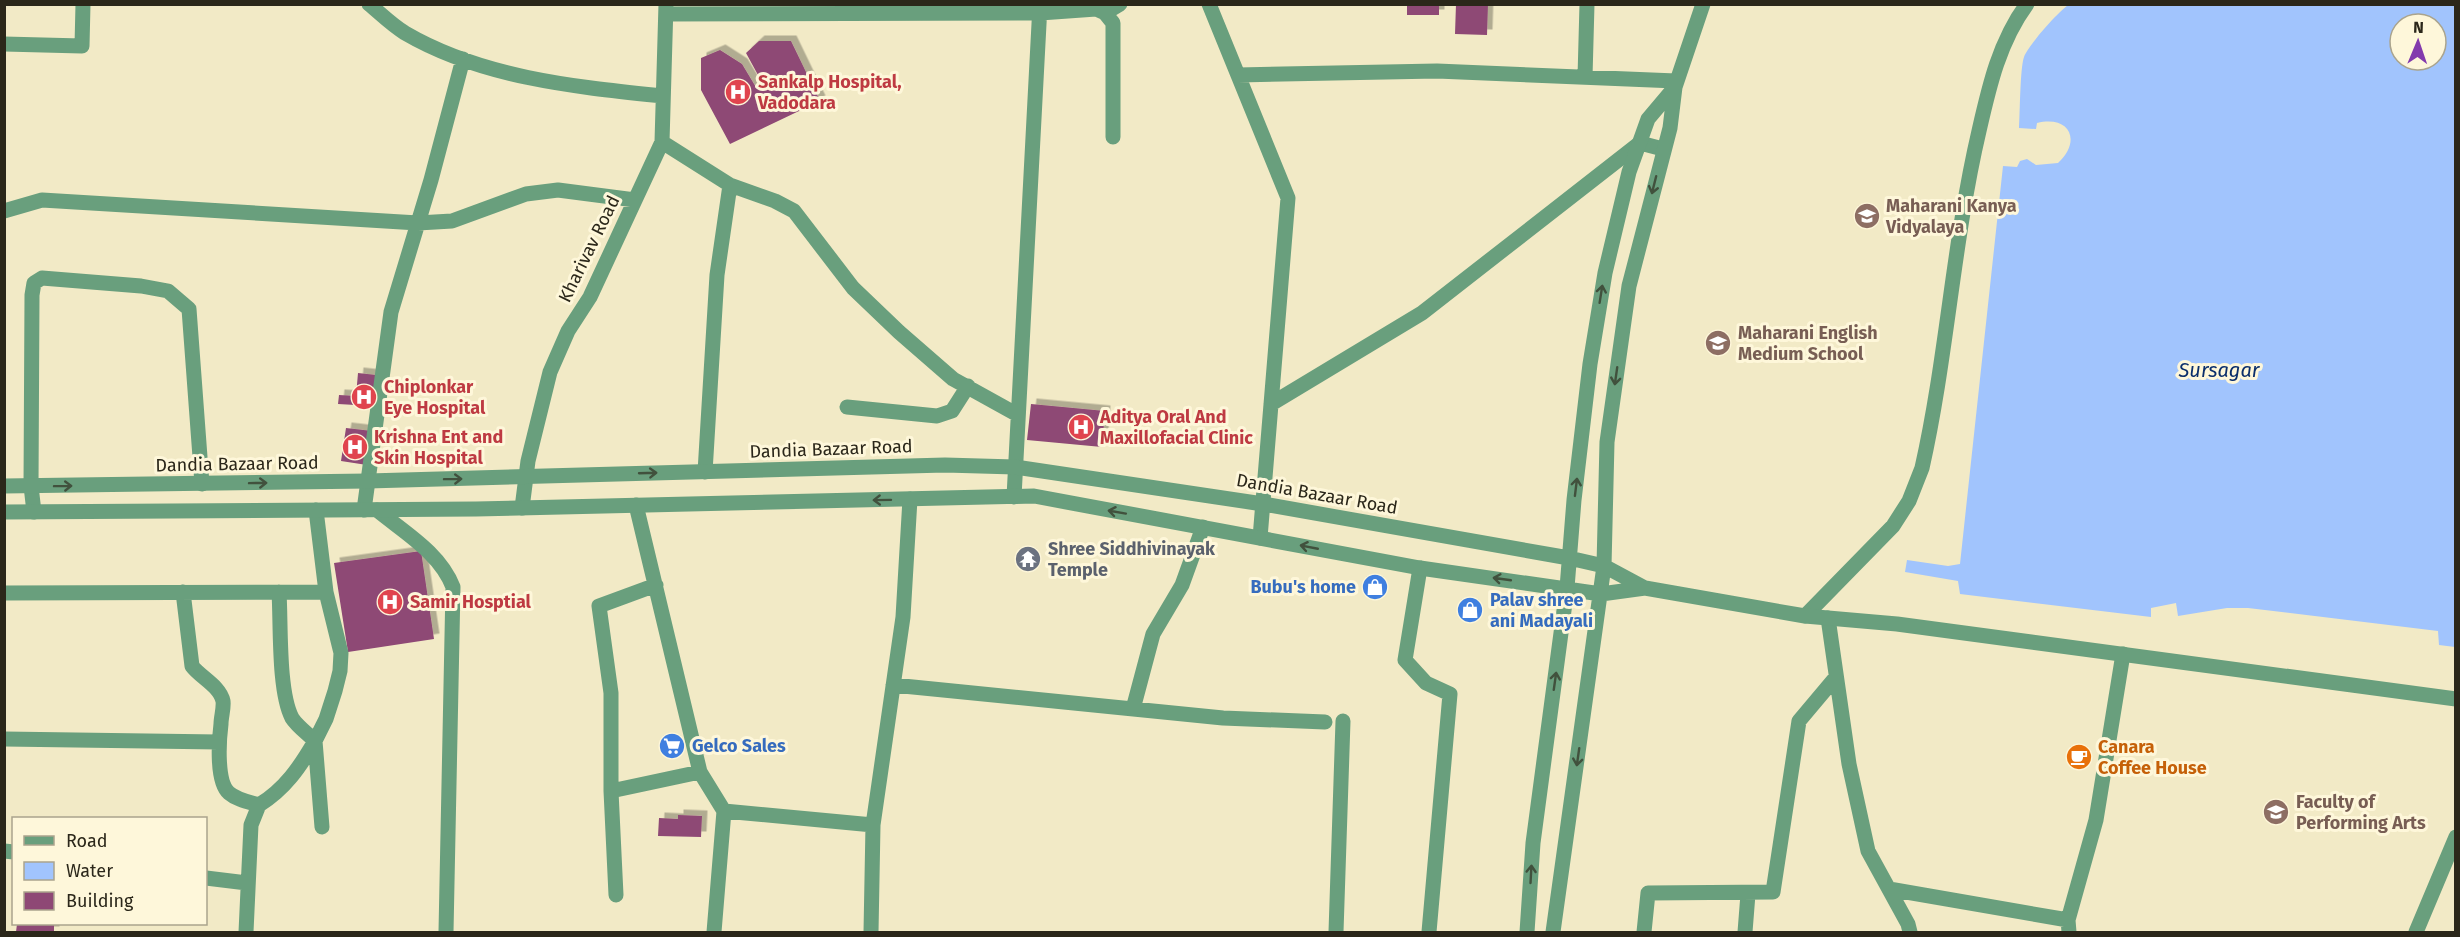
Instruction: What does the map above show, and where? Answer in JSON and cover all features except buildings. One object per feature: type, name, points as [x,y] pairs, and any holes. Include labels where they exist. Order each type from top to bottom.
[{"type":"street","points":[[4,44],[82,46],[84,4]]},
{"type":"street","points":[[369,4],[405,33],[477,66],[581,87],[663,96]]},
{"type":"street","points":[[1105,13],[1120,4]]},
{"type":"street","points":[[1209,4],[1288,198],[1260,538]]},
{"type":"street","points":[[1585,77],[1587,4]]},
{"type":"street","points":[[1553,933],[1601,594],[1604,566],[1607,442],[1629,286],[1670,128],[1675,84],[1703,4]]},
{"type":"street","points":[[1805,616],[1893,526],[1909,501],[1922,468],[1967,180],[1988,90],[2003,45],[2027,4]]},
{"type":"street","points":[[666,9],[1096,9],[1105,13],[1113,23],[1113,137]]},
{"type":"street","name":"Kharivav Road","points":[[522,508],[526,477],[550,372],[568,331],[590,297],[662,142],[666,9]]},
{"type":"street","points":[[1014,497],[1040,9]]},
{"type":"street","points":[[370,510],[368,481],[391,312],[463,59]]},
{"type":"street","points":[[1238,75],[1437,71],[1585,77],[1675,84]]},
{"type":"street","points":[[1527,933],[1533,843],[1567,588],[1590,364],[1605,273],[1629,172],[1648,119],[1675,84]]},
{"type":"street","points":[[662,142],[730,185],[775,201],[794,211],[854,288],[908,340],[953,378],[1018,415]]},
{"type":"street","points":[[1271,404],[1422,313],[1640,143]]},
{"type":"street","points":[[1640,143],[1663,149]]},
{"type":"street","points":[[705,472],[717,275],[730,185]]},
{"type":"street","points":[[4,211],[42,200],[418,223],[452,221],[526,194],[558,190],[635,200]]},
{"type":"street","points":[[34,512],[31,486],[32,295],[34,283],[42,278],[141,286],[168,291],[189,309],[202,484]]},
{"type":"street","points":[[847,407],[937,416],[952,411],[968,386]]},
{"type":"street","name":"Dandia Bazaar Road","points":[[4,486],[368,481],[945,465],[1015,467],[1263,504],[1569,558],[1604,566],[1645,588]]},
{"type":"street","points":[[4,512],[522,508],[1034,496],[1420,568],[1601,594],[1645,588],[1805,616],[1897,624],[2456,699]]},
{"type":"street","points":[[871,933],[873,825],[903,617],[910,499]]},
{"type":"street","points":[[636,505],[700,772],[724,811],[714,933]]},
{"type":"street","points":[[246,933],[251,825],[259,805],[276,794],[293,776],[315,741],[331,706],[340,671],[341,653],[326,592],[316,510]]},
{"type":"street","points":[[370,510],[434,556],[449,576],[453,587],[446,933]]},
{"type":"street","points":[[1133,709],[1153,634],[1182,585],[1203,527]]},
{"type":"street","points":[[1420,568],[1405,660],[1426,683],[1450,694],[1429,933]]},
{"type":"street","points":[[616,895],[611,791],[611,693],[599,606],[656,585]]},
{"type":"street","points":[[4,592],[326,592]]},
{"type":"street","points":[[183,592],[192,666],[212,685],[223,700],[219,742],[221,777],[227,792],[259,805]]},
{"type":"street","points":[[279,592],[287,706],[293,719],[315,741],[321,827]]},
{"type":"street","points":[[1828,618],[1849,764],[1868,851],[1908,924],[1910,933]]},
{"type":"street","points":[[1889,889],[2068,926],[2096,820],[2123,654]]},
{"type":"street","points":[[1644,933],[1648,893],[1773,892],[1799,721],[1836,677]]},
{"type":"street","points":[[893,685],[1223,718],[1325,722]]},
{"type":"street","points":[[1336,933],[1343,721]]},
{"type":"street","points":[[4,739],[219,742]]},
{"type":"street","points":[[611,791],[700,772]]},
{"type":"street","points":[[724,811],[873,825]]},
{"type":"street","points":[[2416,933],[2456,837]]},
{"type":"street","points":[[207,878],[247,883]]},
{"type":"street","points":[[1745,933],[1748,894]]},
{"type":"water","name":"Sursagar","points":[[2070,4],[2455,5],[2455,647],[2439,645],[2438,631],[2248,608],[2227,608],[2178,616],[2176,603],[2151,608],[2151,617],[1960,594],[1958,581],[1905,572],[1907,560],[1948,566],[1960,564],[2003,166],[2017,167],[2020,161],[2027,159],[2036,165],[2058,163],[2065,155],[2071,139],[2069,132],[2058,123],[2037,123],[2036,129],[2019,128],[2024,57],[2037,37]]},
{"type":"place","name":"Sankalp Hospital, Vadodara","points":[[738,92]]},
{"type":"place","name":"Maharani Kanya Vidyalaya","points":[[1867,216]]},
{"type":"place","name":"Maharani English Medium School","points":[[1718,343]]},
{"type":"place","name":"Chiplonkar Eye Hospital","points":[[364,397]]},
{"type":"place","name":"Aditya Oral And Maxillofacial Clinic","points":[[1081,427]]},
{"type":"place","name":"Krishna Ent and Skin Hospital","points":[[355,447]]},
{"type":"place","name":"Shree Siddhivinayak Temple","points":[[1028,559]]},
{"type":"place","name":"Bubu's home","points":[[1375,587]]},
{"type":"place","name":"Samir Hosptial","points":[[390,602]]},
{"type":"place","name":"Palav shree ani Madayali","points":[[1470,610]]},
{"type":"place","name":"Gelco Sales","points":[[672,746]]},
{"type":"place","name":"Canara Coffee House","points":[[2079,757]]},
{"type":"place","name":"Faculty of Performing Arts","points":[[2276,812]]}]
